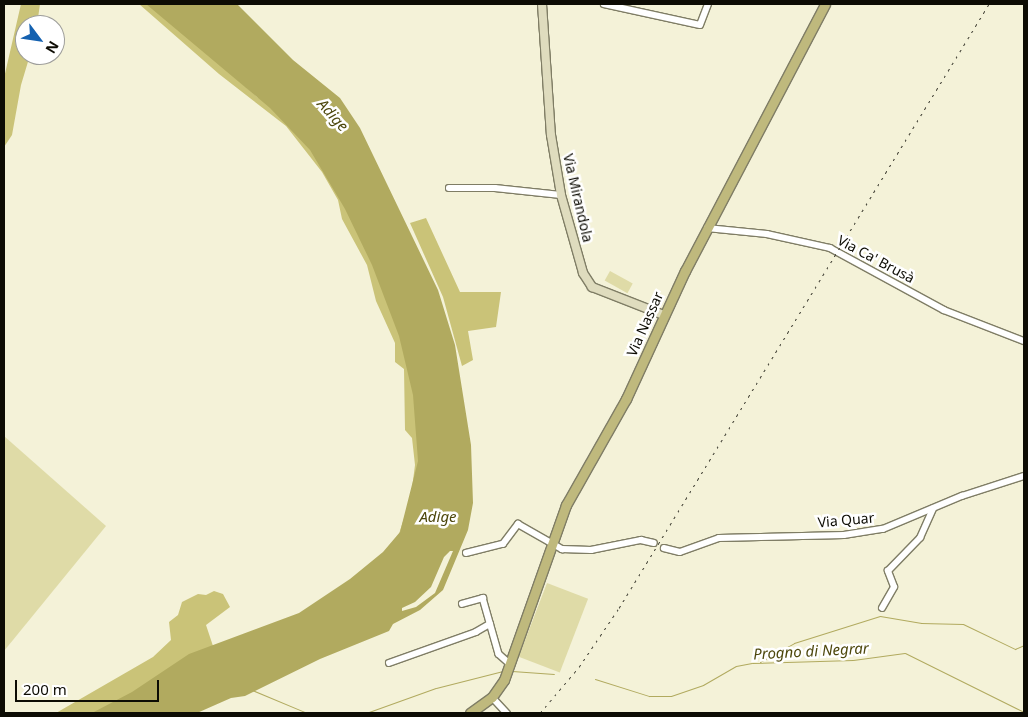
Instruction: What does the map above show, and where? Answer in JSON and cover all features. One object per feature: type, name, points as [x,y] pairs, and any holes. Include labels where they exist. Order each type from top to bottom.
[{"type":"main road","name":"Via Nassar","points":[[470,713],[492,697],[504,680],[566,504],[626,399],[664,315],[707,228],[824,4]]},
{"type":"street","name":"Via Mirandola","points":[[542,4],[551,135],[561,195],[586,281],[592,287],[664,315]]},
{"type":"street","points":[[604,4],[700,25],[704,21],[708,4]]},
{"type":"street","points":[[448,188],[495,188],[561,195]]},
{"type":"street","name":"Via Ca' Brusà","points":[[707,228],[768,234],[830,248],[944,310],[1024,341]]},
{"type":"street","name":"Via Quar","points":[[664,548],[680,552],[719,538],[867,532],[899,525],[933,509],[1024,476]]},
{"type":"street","points":[[882,608],[894,586],[888,572],[920,538],[933,509]]},
{"type":"street","points":[[466,553],[503,544],[518,524],[554,542],[562,550],[591,550],[641,540],[654,543]]},
{"type":"street","points":[[462,604],[483,598],[499,654],[509,667]]},
{"type":"street","points":[[389,663],[476,632],[490,624]]},
{"type":"street","points":[[492,697],[507,713]]},
{"type":"shaded area","points":[[21,4],[40,4],[38,15],[18,15]]},
{"type":"shaded area","points":[[139,4],[151,4],[257,97],[277,107],[346,195],[417,379],[419,498],[399,534],[411,496],[415,465],[412,438],[405,430],[404,369],[395,362],[395,343],[376,301],[367,265],[342,219],[338,200],[322,172],[286,126],[219,74]]},
{"type":"shaded area","points":[[15,30],[15,65],[27,65],[21,85],[12,135],[4,147],[4,78]]},
{"type":"shaded area","points":[[426,218],[460,292],[501,292],[496,327],[468,331],[473,360],[462,366],[443,297],[410,223]]},
{"type":"shaded area","points":[[610,271],[633,284],[627,293],[605,281]]},
{"type":"shaded area","points":[[4,436],[106,526],[4,651]]},
{"type":"shaded area","points":[[547,583],[588,599],[560,673],[519,657]]},
{"type":"shaded area","points":[[214,591],[223,594],[230,607],[206,625],[213,646],[98,713],[56,713],[153,657],[171,640],[169,622],[178,615],[182,602],[198,594],[206,595]]},
{"type":"water","name":"Adige","points":[[146,4],[237,4],[293,60],[340,98],[360,128],[438,290],[455,345],[471,445],[473,503],[468,530],[443,590],[420,610],[393,624],[389,631],[320,659],[245,696],[231,698],[197,713],[92,713],[132,692],[189,654],[299,613],[350,579],[383,552],[400,532],[418,461],[413,395],[399,336],[372,265],[345,209],[310,150],[270,108]],"holes":[[[450,551],[453,551],[435,593],[416,607],[402,611],[402,608],[415,602],[431,587],[444,557]]]},
{"type":"waterway","points":[[760,662],[794,643],[880,616],[921,623],[963,624],[1015,649],[1024,645]]},
{"type":"waterway","name":"Progno di Negrar","points":[[595,679],[649,696],[671,696],[703,685],[736,666],[752,663],[853,660],[905,653],[1024,712]]},
{"type":"waterway","name":"Progno di Negrar","points":[[366,713],[436,688],[503,671]]},
{"type":"waterway","name":"Progno di Negrar","points":[[512,671],[554,674]]},
{"type":"waterway","name":"Progno di Negrar","points":[[252,690],[307,713]]},
{"type":"railway","points":[[540,713],[579,667],[619,608],[989,4]]}]
